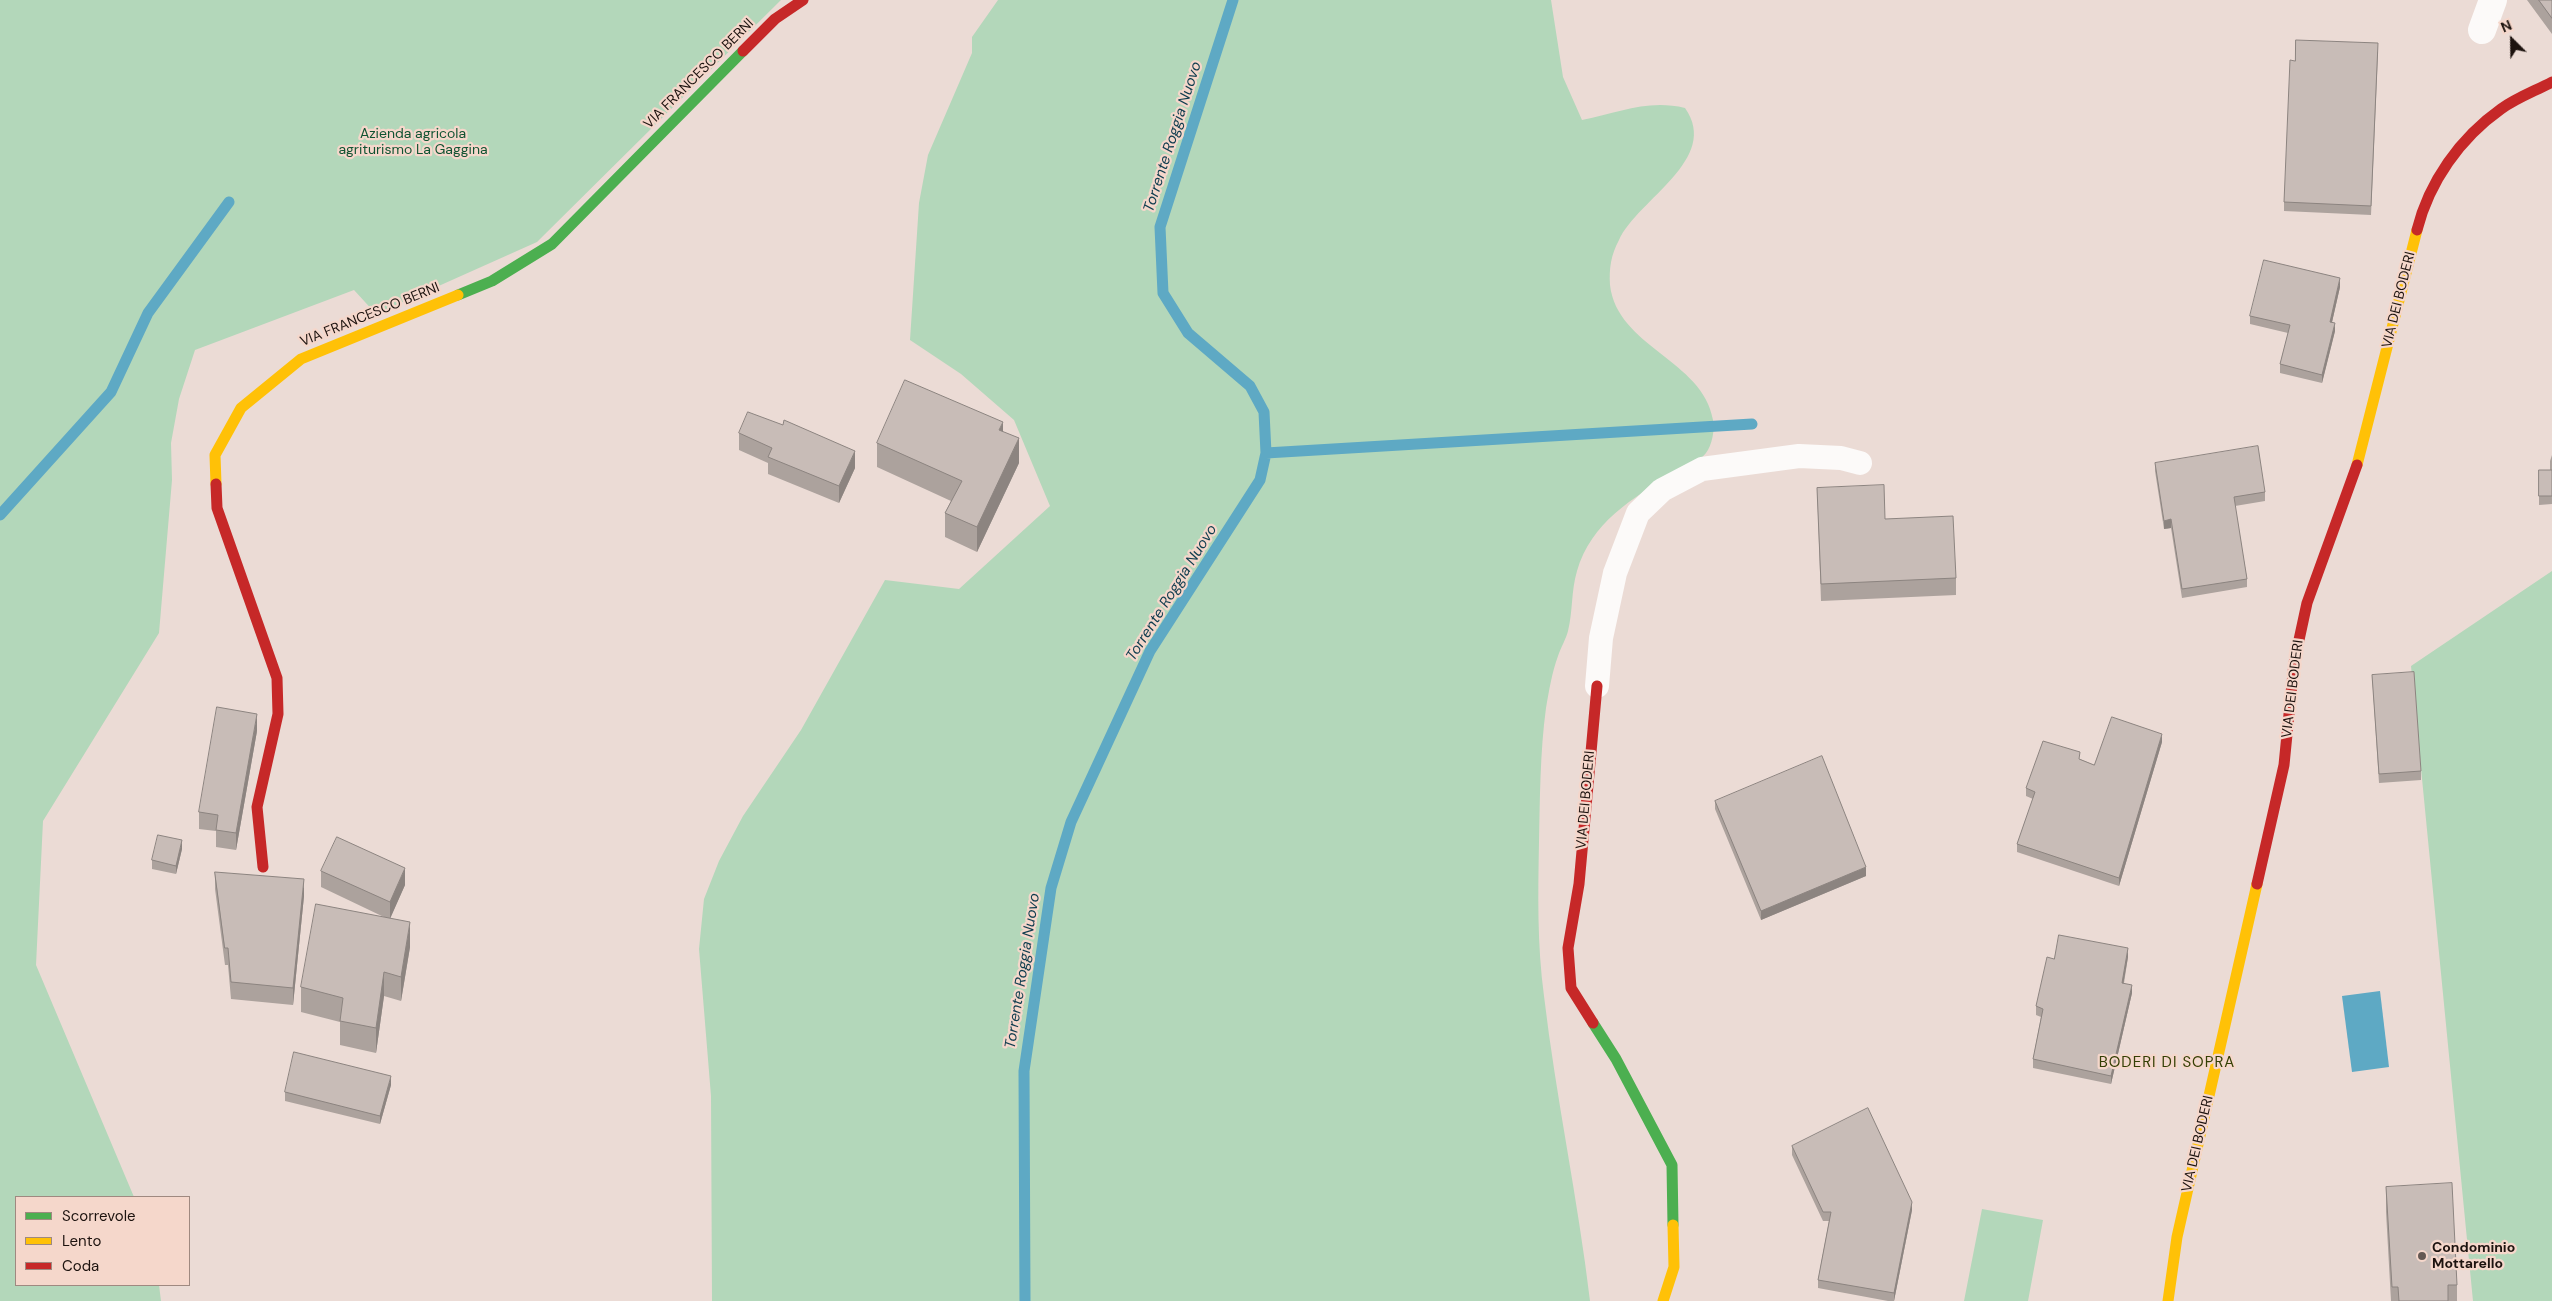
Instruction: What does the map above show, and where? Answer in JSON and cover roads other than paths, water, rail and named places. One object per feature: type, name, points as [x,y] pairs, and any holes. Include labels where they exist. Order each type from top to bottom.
[{"type":"street","name":"VIA FRANCESCO BERNI","points":[[263,867],[257,807],[278,714],[277,678],[217,508],[215,455],[241,408],[301,359],[492,281],[552,244],[775,19],[803,0]]},
{"type":"street","points":[[2482,30],[2493,0]]},
{"type":"street","name":"VIA DEI BODERI","points":[[2168,1301],[2177,1237],[2284,765],[2294,663],[2307,603],[2359,458],[2421,215],[2444,168],[2472,132],[2502,108],[2552,82]]},
{"type":"street","name":"VIA DEI BODERI","points":[[1597,686],[1579,884],[1568,948],[1571,988],[1616,1060],[1672,1165],[1674,1267],[1663,1301]]},
{"type":"lane","name":"VIA DEI BODERI","points":[[1597,686],[1601,638],[1615,573],[1638,513],[1662,490],[1702,470],[1799,456],[1841,458],[1860,463]]},
{"type":"water","points":[[2380,991],[2389,1067],[2352,1072],[2342,996]]},
{"type":"waterway","name":"Torrente Roggia Nuovo","points":[[1025,1301],[1024,1071],[1051,888],[1071,822],[1150,651],[1260,480],[1266,453],[1264,412],[1250,386],[1188,333],[1163,293],[1160,227],[1233,0]]},
{"type":"waterway","points":[[0,515],[111,392],[148,313],[229,202]]},
{"type":"waterway","points":[[1266,453],[1752,424]]},
{"type":"place","name":"Condominio Mottarello","points":[[2422,1256]]},
{"type":"district","name":"BODERI DI SOPRA","points":[[2167,1063]]},
{"type":"park label","name":"Azienda agricola agriturismo La Gaggina","points":[[413,142]]}]
